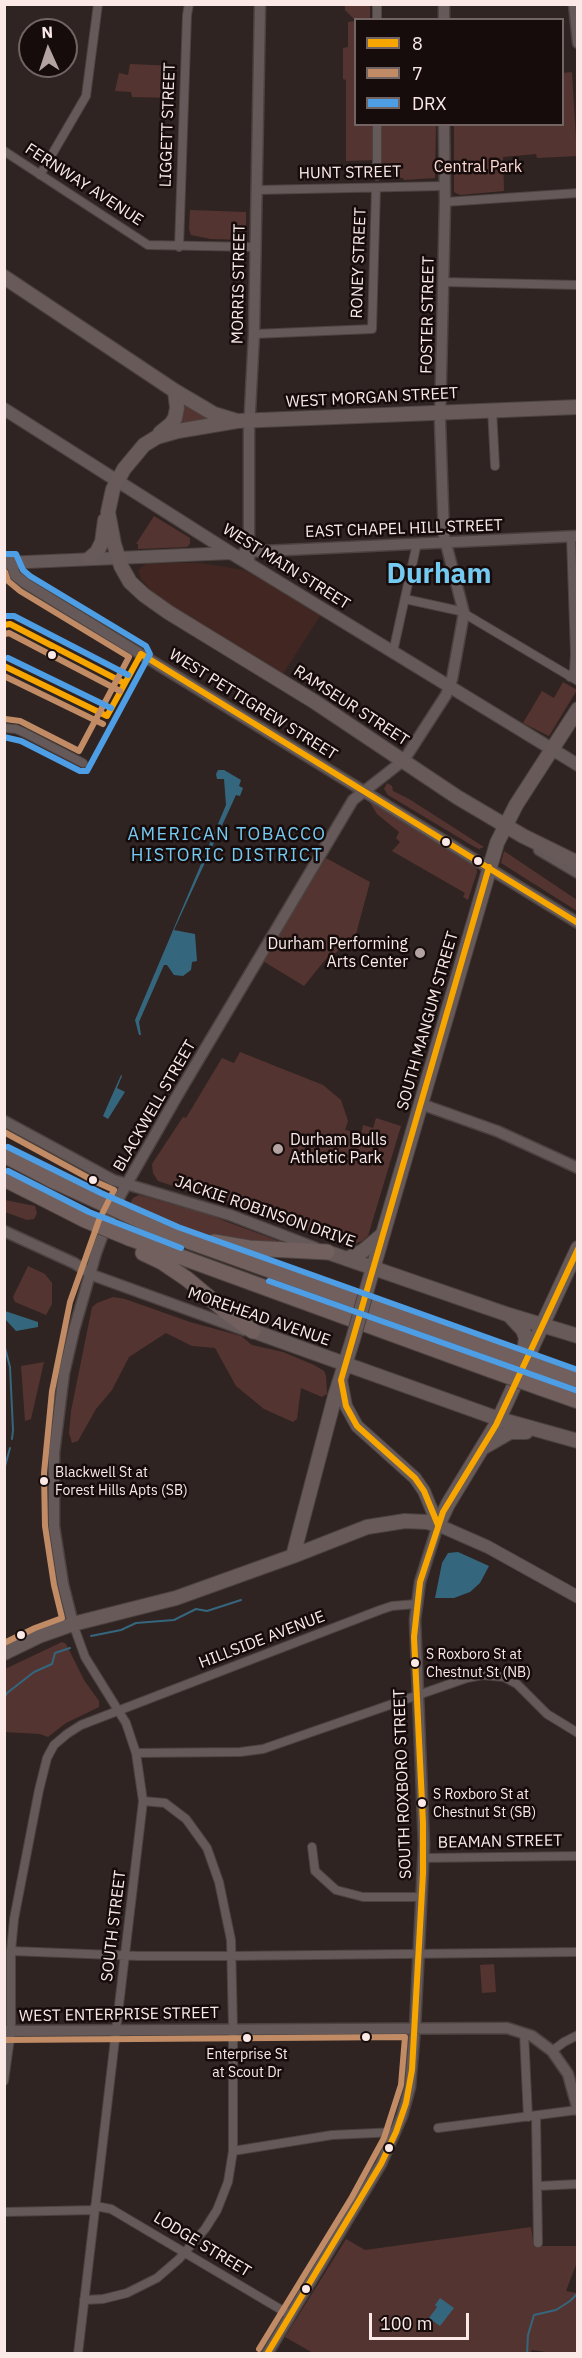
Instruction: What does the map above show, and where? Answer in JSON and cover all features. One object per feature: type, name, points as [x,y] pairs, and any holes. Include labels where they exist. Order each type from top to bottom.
[{"type":"highway","points":[[6,1156],[54,1181],[175,1235],[578,1380]]},
{"type":"highway","points":[[4,1179],[85,1220],[129,1238],[578,1401]]},
{"type":"highway","points":[[175,1235],[249,1248],[327,1252]]},
{"type":"highway","points":[[129,1238],[141,1251],[188,1279],[230,1315],[253,1331]]},
{"type":"main road","name":"WEST MORGAN STREET","points":[[4,277],[175,391],[214,414],[243,421],[578,407]]},
{"type":"main road","points":[[157,437],[175,418],[177,404],[175,391]]},
{"type":"main road","name":"WEST MAIN STREET","points":[[4,409],[231,553],[248,557],[393,652],[578,765]]},
{"type":"main road","points":[[90,558],[97,552],[102,542],[104,524],[117,480],[144,445],[157,437],[178,430],[243,421]]},
{"type":"main road","name":"RAMSEUR STREET","points":[[108,512],[118,558],[130,582],[152,600],[315,702],[457,797],[523,836]]},
{"type":"main road","points":[[8,563],[231,553]]},
{"type":"main road","name":"SOUTH MANGUM STREET","points":[[293,1556],[345,1364],[489,867],[505,826],[578,709]]},
{"type":"main road","points":[[523,836],[578,863]]},
{"type":"main road","points":[[348,1258],[363,1251],[383,1233]]},
{"type":"main road","name":"SOUTH ROXBORO STREET","points":[[438,1525],[448,1504],[499,1419],[578,1248]]},
{"type":"main road","name":"JACKIE ROBINSON DRIVE","points":[[327,1252],[508,1315],[578,1336]]},
{"type":"main road","points":[[508,1315],[523,1330],[526,1338],[524,1352],[527,1358]]},
{"type":"main road","name":"MOREHEAD AVENUE","points":[[253,1331],[499,1419],[578,1441]]},
{"type":"main road","points":[[341,1380],[346,1406],[357,1426],[415,1479],[424,1491],[438,1525]]},
{"type":"main road","points":[[482,1448],[510,1432],[537,1431]]},
{"type":"main road","points":[[4,1653],[39,1636],[73,1624],[162,1603],[293,1556],[350,1532],[377,1524],[417,1521],[438,1525],[504,1556],[578,1597]]},
{"type":"street","points":[[40,175],[86,96],[98,4]]},
{"type":"street","name":"LIGGETT STREET","points":[[179,247],[189,4]]},
{"type":"street","name":"MORRIS STREET","points":[[248,557],[243,421],[254,333],[260,4]]},
{"type":"street","points":[[574,4],[578,43]]},
{"type":"street","points":[[377,126],[377,176]]},
{"type":"street","name":"FOSTER STREET","points":[[444,126],[441,411],[446,542],[464,613]]},
{"type":"street","name":"FERNWAY AVENUE","points":[[4,151],[148,245],[255,248]]},
{"type":"street","name":"HUNT STREET","points":[[256,190],[445,186]]},
{"type":"street","name":"RONEY STREET","points":[[254,333],[372,329],[376,188]]},
{"type":"street","points":[[445,202],[578,193]]},
{"type":"street","points":[[444,282],[578,285]]},
{"type":"street","points":[[492,409],[495,466]]},
{"type":"street","points":[[574,537],[574,679]]},
{"type":"street","name":"EAST CHAPEL HILL STREET","points":[[248,557],[417,543],[574,537]]},
{"type":"street","points":[[393,652],[417,543]]},
{"type":"street","name":"WEST PETTIGREW STREET","points":[[8,563],[15,575],[24,583],[578,923]]},
{"type":"street","points":[[405,599],[464,613],[574,679]]},
{"type":"street","points":[[404,760],[450,687],[464,613]]},
{"type":"street","points":[[4,728],[16,729],[83,763]]},
{"type":"street","name":"BLACKWELL STREET","points":[[73,1624],[55,1540],[52,1474],[64,1373],[79,1305],[107,1223],[180,1091],[353,800],[404,760]]},
{"type":"street","name":"RAMSEUR STREET","points":[[523,836],[538,849],[578,873]]},
{"type":"street","points":[[421,1104],[498,1131],[578,1168]]},
{"type":"street","name":"JACKIE ROBINSON DRIVE","points":[[4,1121],[98,1173],[127,1185],[230,1215],[327,1252]]},
{"type":"street","name":"MOREHEAD AVENUE","points":[[4,1232],[64,1258],[90,1273],[244,1330],[253,1331]]},
{"type":"street","name":"SOUTH ROXBORO STREET","points":[[267,2354],[360,2201],[396,2132],[410,2087],[424,1858],[414,1637],[416,1604],[428,1554],[438,1525]]},
{"type":"street","name":"HILLSIDE AVENUE","points":[[4,2081],[11,1951],[19,1888],[47,1758],[54,1745],[81,1725],[380,1610],[393,1606],[416,1604]]},
{"type":"street","name":"SOUTH STREET","points":[[73,1624],[85,1657],[120,1711],[136,1754],[144,1801],[78,2354]]},
{"type":"street","points":[[136,1754],[263,1749],[416,1695],[482,1675],[497,1676],[516,1684],[546,1714],[578,1732]]},
{"type":"street","points":[[84,2300],[117,2296],[146,2285],[165,2272],[186,2252],[222,2200],[228,2182],[233,2151],[231,1956],[226,1910],[207,1848],[186,1819],[165,1803],[144,1801]]},
{"type":"street","points":[[312,1847],[315,1871],[336,1890],[363,1897],[422,1897]]},
{"type":"street","name":"BEAMAN STREET","points":[[424,1858],[578,1856]]},
{"type":"street","points":[[11,1951],[231,1956],[578,1952]]},
{"type":"street","name":"WEST ENTERPRISE STREET","points":[[8,2031],[496,2027],[524,2033],[545,2044],[552,2051]]},
{"type":"street","points":[[524,2033],[537,2186],[538,2243]]},
{"type":"street","points":[[438,2128],[577,2110],[568,2074],[552,2051],[578,2035]]},
{"type":"street","points":[[233,2151],[332,2135],[396,2132]]},
{"type":"street","points":[[537,2186],[578,2184]]},
{"type":"street","points":[[4,2212],[95,2208]]},
{"type":"street","name":"LODGE STREET","points":[[95,2208],[111,2209],[290,2315]]},
{"type":"shaded area","points":[[147,563],[200,563],[244,570],[322,613],[281,677],[159,600],[141,579],[138,570]]},
{"type":"green space","points":[[345,5],[370,5],[370,18],[354,19],[345,10]]},
{"type":"green space","name":"Central Park","points":[[354,21],[354,126],[436,126],[435,178],[404,180],[403,178],[376,178],[376,160],[346,161],[346,80],[343,79],[343,48],[348,47],[348,22]]},
{"type":"green space","points":[[130,64],[175,66],[174,98],[132,97],[131,92],[115,91],[119,73],[128,75]]},
{"type":"green space","name":"Central Park","points":[[572,72],[577,156],[537,158],[536,154],[503,157],[504,191],[460,195],[454,192],[454,126],[564,126],[564,73]]},
{"type":"green space","points":[[190,210],[246,212],[246,240],[211,239],[191,235]]},
{"type":"green space","points":[[178,399],[209,418],[209,419],[176,427]]},
{"type":"green space","points":[[154,516],[190,538],[190,544],[187,547],[138,549],[138,544],[136,544]]},
{"type":"green space","points":[[563,682],[577,690],[549,736],[523,723],[542,691],[554,698]]},
{"type":"green space","points":[[387,783],[392,786],[393,791],[484,847],[479,849],[473,846],[388,795],[384,789]]},
{"type":"green space","points":[[369,801],[476,866],[477,872],[468,900],[463,897],[465,893],[392,851],[400,842],[396,838],[399,832],[377,814]]},
{"type":"green space","points":[[504,851],[577,900],[577,911],[501,863]]},
{"type":"green space","points":[[326,858],[370,882],[352,949],[338,951],[325,960],[304,986],[263,961]]},
{"type":"green space","name":"Durham Bulls Athletic Park","points":[[240,1052],[323,1085],[341,1100],[348,1121],[345,1130],[361,1134],[363,1125],[373,1128],[376,1118],[401,1126],[368,1236],[362,1241],[350,1246],[343,1244],[316,1233],[317,1228],[311,1227],[309,1231],[267,1217],[269,1211],[262,1209],[259,1214],[212,1195],[210,1198],[158,1181],[153,1173],[152,1164],[183,1117],[186,1118],[222,1058],[234,1063]]},
{"type":"green space","points":[[139,1195],[206,1214],[292,1246],[218,1239],[187,1230],[129,1206],[133,1198]]},
{"type":"green space","points":[[5,1200],[35,1206],[37,1213],[34,1219],[27,1220],[5,1212]]},
{"type":"green space","points":[[28,1266],[45,1274],[52,1283],[52,1304],[46,1315],[15,1302],[13,1297]]},
{"type":"green space","points":[[113,1297],[241,1336],[252,1345],[283,1352],[314,1365],[324,1371],[327,1394],[322,1397],[301,1388],[297,1419],[293,1422],[264,1409],[236,1386],[215,1348],[192,1346],[166,1333],[129,1357],[112,1390],[96,1409],[78,1441],[72,1443],[69,1433],[71,1411],[92,1307]]},
{"type":"green space","points":[[44,1362],[31,1419],[25,1421],[21,1366]]},
{"type":"green space","points":[[62,1642],[66,1644],[84,1680],[99,1701],[99,1707],[66,1723],[48,1737],[40,1734],[5,1732],[5,1669]]},
{"type":"green space","points":[[494,1964],[496,1992],[482,1993],[480,1965]]},
{"type":"green space","points":[[531,2227],[534,2246],[577,2246],[577,2262],[566,2291],[577,2293],[577,2353],[532,2350],[529,2354],[313,2353],[285,2337],[346,2239],[365,2250]]},
{"type":"water","points":[[218,770],[224,770],[241,780],[239,786],[243,788],[240,796],[236,795],[174,930],[195,934],[197,961],[192,962],[191,970],[183,976],[174,975],[167,965],[164,965],[139,1022],[141,1035],[139,1035],[135,1020],[226,805],[224,779],[217,779]]},
{"type":"water","points":[[121,1075],[117,1088],[125,1092],[108,1119],[103,1116]]},
{"type":"water","points":[[5,1311],[38,1322],[38,1327],[16,1331],[5,1319]]},
{"type":"water","points":[[458,1552],[489,1566],[480,1583],[470,1592],[454,1598],[435,1598],[442,1563],[448,1553]]},
{"type":"water","points":[[440,2298],[454,2308],[440,2326],[429,2318]]},
{"type":"waterway","points":[[4,1344],[10,1367],[12,1439]]},
{"type":"waterway","points":[[4,1470],[10,1448]]},
{"type":"waterway","points":[[91,1636],[121,1630],[136,1623],[174,1620],[196,1609],[207,1611],[241,1600]]},
{"type":"waterway","points":[[4,1698],[7,1693],[34,1672],[52,1664],[55,1653],[70,1648]]},
{"type":"waterway","points":[[527,2354],[528,2335],[534,2315],[556,2310],[578,2293]]},
{"type":"transit line","name":"DRX","points":[[4,554],[16,554],[23,570],[30,576],[146,646],[150,654],[87,771],[80,771],[21,741],[4,737]]},
{"type":"transit line","name":"7","points":[[5,572],[8,581],[20,591],[129,657],[79,751],[20,721],[5,719]]},
{"type":"transit line","name":"DRX","points":[[4,616],[14,616],[128,675]]},
{"type":"transit line","name":"8","points":[[4,625],[10,624],[124,683]]},
{"type":"transit line","name":"7","points":[[5,634],[9,633],[120,691]]},
{"type":"transit line","name":"8","points":[[4,666],[107,716],[141,654],[578,923]]},
{"type":"transit line","name":"DRX","points":[[8,658],[111,708]]},
{"type":"transit line","name":"7","points":[[4,676],[103,724]]},
{"type":"transit line","name":"8","points":[[438,1525],[424,1491],[415,1478],[357,1426],[346,1406],[341,1380],[489,867]]},
{"type":"transit line","name":"7","points":[[4,1132],[114,1190],[99,1220],[70,1302],[52,1391],[44,1473],[45,1526],[54,1585],[62,1618],[4,1643]]},
{"type":"transit line","name":"DRX","points":[[8,1147],[101,1193],[178,1227],[578,1370]]},
{"type":"transit line","name":"DRX","points":[[8,1171],[89,1212],[181,1248]]},
{"type":"transit line","name":"8","points":[[267,2354],[381,2164],[406,2103],[412,2070],[423,1873],[423,1823],[414,1637],[420,1582],[443,1512],[496,1425],[578,1249]]},
{"type":"transit line","name":"DRX","points":[[269,1281],[578,1391]]},
{"type":"transit line","name":"7","points":[[4,2040],[405,2037],[401,2085],[384,2138],[352,2197],[259,2349]]},
{"type":"place","name":"Durham Performing Arts Center","points":[[420,953]]},
{"type":"place","name":"Durham Bulls Athletic Park","points":[[278,1149]]},
{"type":"place","name":"Blackwell St at Forest Hills Apts (SB)","points":[[44,1481]]},
{"type":"place","name":"S Roxboro St at Chestnut St (NB)","points":[[415,1663]]},
{"type":"place","name":"S Roxboro St at Chestnut St (SB)","points":[[422,1803]]},
{"type":"place","name":"Enterprise St at Scout Dr","points":[[247,2038]]},
{"type":"district","name":"Durham","points":[[439,575]]},
{"type":"district","name":"AMERICAN TOBACCO HISTORIC DISTRICT","points":[[227,845]]}]
